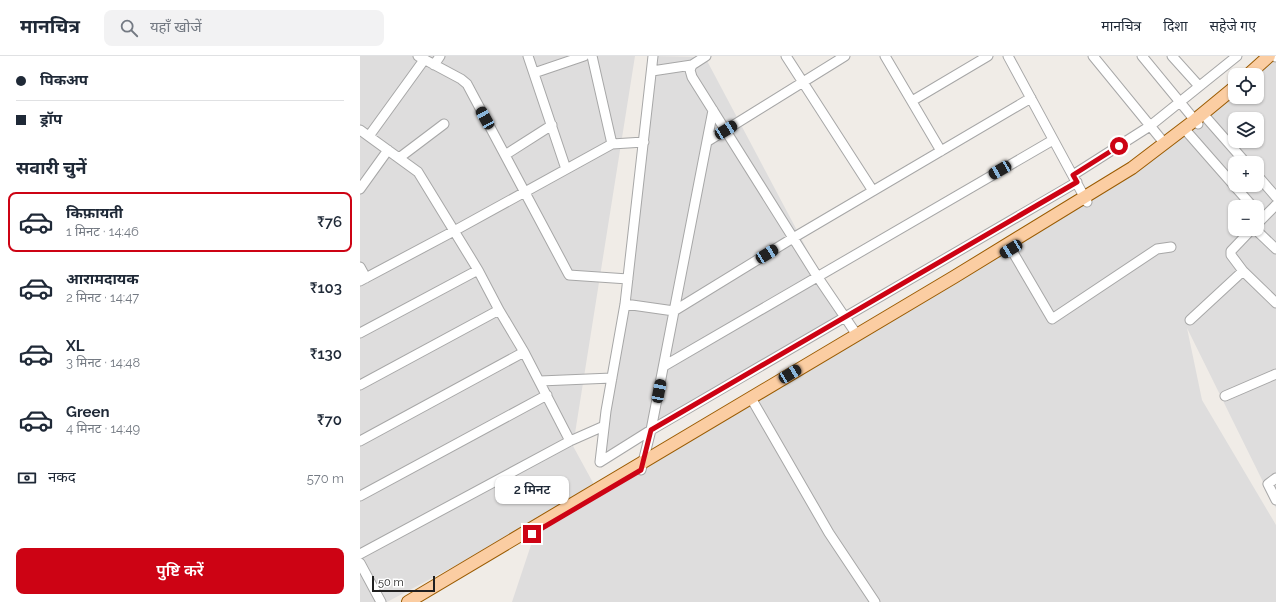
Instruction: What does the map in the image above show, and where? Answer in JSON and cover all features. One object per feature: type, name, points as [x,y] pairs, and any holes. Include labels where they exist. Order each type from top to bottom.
[{"type":"main road","points":[[1256,68],[1269,56]]},
{"type":"main road","points":[[1264,69],[1276,58]]},
{"type":"main road","points":[[752,400],[857,335],[1138,171],[1188,133],[1228,93]]},
{"type":"main road","points":[[418,602],[752,400],[1011,249],[1086,200],[1228,99]]},
{"type":"main road","points":[[408,602],[642,466]]},
{"type":"street","points":[[434,65],[440,56]]},
{"type":"street","points":[[528,56],[566,169]]},
{"type":"street","points":[[534,73],[584,56]]},
{"type":"street","points":[[592,56],[612,144]]},
{"type":"street","points":[[653,56],[625,304],[604,426],[600,462],[651,430],[845,317],[1075,178],[1150,126],[1236,56]]},
{"type":"street","points":[[652,70],[692,65],[706,56]]},
{"type":"street","points":[[786,56],[873,191]]},
{"type":"street","points":[[708,140],[845,56]]},
{"type":"street","points":[[885,56],[941,151]]},
{"type":"street","points":[[912,101],[988,56]]},
{"type":"street","points":[[1008,56],[1086,200]]},
{"type":"street","points":[[1094,56],[1165,144]]},
{"type":"street","points":[[1142,56],[1179,102],[1201,119],[1239,156]]},
{"type":"street","points":[[1172,56],[1199,86]]},
{"type":"street","points":[[369,136],[421,58],[461,79],[467,84],[570,275],[628,279]]},
{"type":"street","points":[[692,65],[690,70],[692,77],[793,238],[857,335]]},
{"type":"street","points":[[625,304],[674,311],[793,238],[1031,98]]},
{"type":"street","points":[[642,466],[664,366],[713,110]]},
{"type":"street","points":[[399,158],[444,124]]},
{"type":"street","points":[[505,155],[552,125]]},
{"type":"street","points":[[360,130],[418,172],[478,270],[540,381],[570,441]]},
{"type":"street","points":[[1188,133],[1247,200]]},
{"type":"street","points":[[664,366],[1053,140]]},
{"type":"street","points":[[360,268],[363,279],[612,144],[644,142]]},
{"type":"street","points":[[360,189],[388,150]]},
{"type":"street","points":[[1264,184],[1276,197]]},
{"type":"street","points":[[1264,214],[1276,205]]},
{"type":"street","points":[[1245,236],[1231,251],[1231,255],[1243,271],[1276,303]]},
{"type":"street","points":[[1262,236],[1276,249]]},
{"type":"street","points":[[1011,249],[1052,319],[1157,249],[1171,246]]},
{"type":"street","points":[[360,333],[478,270]]},
{"type":"street","points":[[1190,320],[1243,271]]},
{"type":"street","points":[[360,385],[499,310]]},
{"type":"street","points":[[360,441],[524,352]]},
{"type":"street","points":[[1225,396],[1276,374]]},
{"type":"street","points":[[540,381],[612,378]]},
{"type":"street","points":[[360,496],[547,395]]},
{"type":"street","points":[[752,400],[829,534],[875,602]]},
{"type":"street","points":[[360,554],[570,441],[604,426]]},
{"type":"street","points":[[1276,478],[1268,484],[1276,500]]},
{"type":"street","points":[[360,563],[381,602]]},
{"type":"shaded area","points":[[360,56],[635,56],[573,446],[597,490],[387,602],[360,602]]},
{"type":"shaded area","points":[[654,56],[705,57],[844,319],[600,462]]},
{"type":"shaded area","points":[[1261,56],[1276,56],[1276,508],[1187,328],[1202,400],[1276,525],[1276,602],[512,602],[535,533],[1136,172],[1133,168],[1228,85],[1228,104],[1264,104],[1264,68],[1248,68]]},
{"type":"route","points":[[532,534],[641,470],[651,430],[1077,182],[1073,175],[1119,146]]}]
